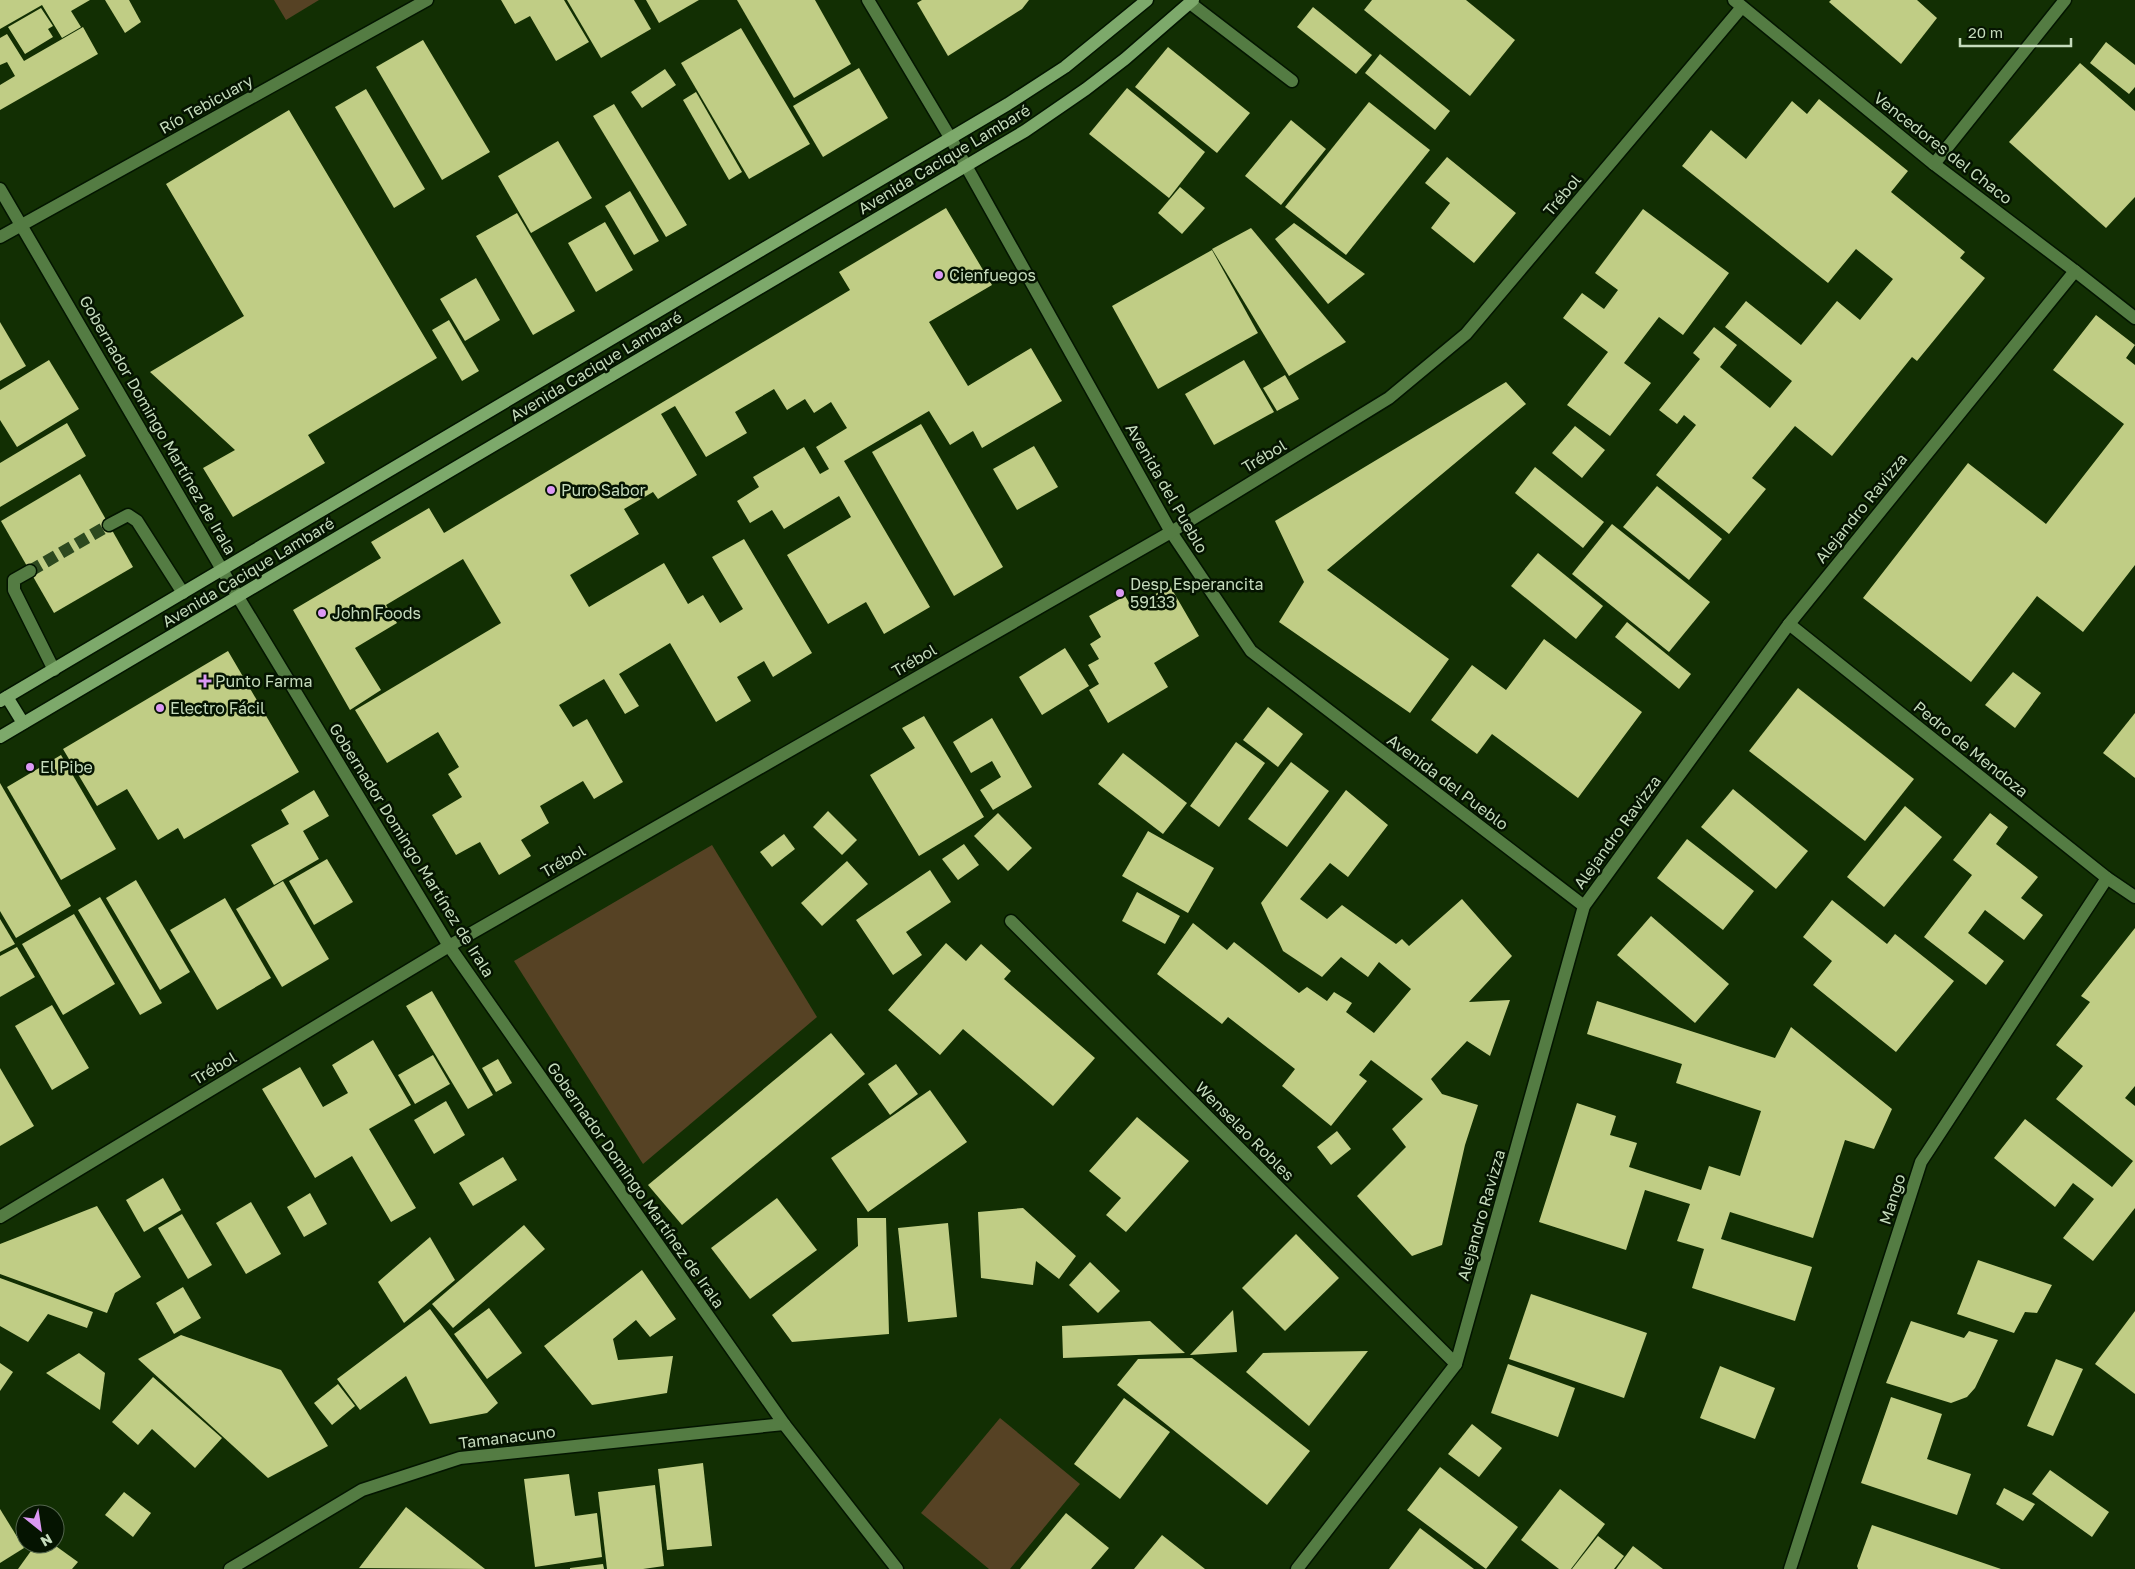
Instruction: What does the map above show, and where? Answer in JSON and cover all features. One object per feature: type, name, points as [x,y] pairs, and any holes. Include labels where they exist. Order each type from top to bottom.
[{"type":"main road","name":"Avenida Cacique Lambaré","points":[[3,699],[952,139],[1065,67],[1147,0]]},
{"type":"main road","name":"Avenida Cacique Lambaré","points":[[0,737],[1025,131],[1086,89],[1192,1]]},
{"type":"main road","points":[[3,699],[24,723]]},
{"type":"street","name":"Río Tebicuary","points":[[0,237],[427,0]]},
{"type":"street","name":"Avenida del Pueblo","points":[[868,0],[952,139],[1171,532],[1251,652],[1584,906]]},
{"type":"street","points":[[1934,164],[2065,0]]},
{"type":"street","points":[[1192,1],[1292,81]]},
{"type":"street","name":"Vencedores del Chaco","points":[[1738,3],[1934,164],[2075,270],[2135,318]]},
{"type":"street","name":"Trébol","points":[[0,1217],[449,946],[1171,532],[1389,398],[1466,334],[1738,3]]},
{"type":"street","name":"Gobernador Domingo Martínez de Irala","points":[[0,188],[238,597],[449,946],[784,1424],[897,1569]]},
{"type":"street","name":"Alejandro Ravizza","points":[[1296,1569],[1456,1364],[1584,906],[1789,624],[2075,270]]},
{"type":"street","points":[[109,526],[128,515],[137,521],[183,593]]},
{"type":"street","points":[[30,571],[14,580],[14,590],[54,670]]},
{"type":"street","name":"Pedro de Mendoza","points":[[1789,624],[2107,878],[2135,897]]},
{"type":"street","name":"Mango","points":[[1790,1569],[1921,1162],[2107,878]]},
{"type":"street","name":"Wenselao Robles","points":[[1011,921],[1456,1364]]},
{"type":"street","name":"Tamanacuno","points":[[230,1569],[362,1490],[460,1458],[784,1424]]},
{"type":"shaded area","points":[[274,0],[319,0],[286,20]]},
{"type":"shaded area","points":[[712,845],[817,1017],[643,1164],[514,961]]},
{"type":"shaded area","points":[[1000,1418],[1080,1484],[1010,1569],[989,1569],[921,1513]]},
{"type":"building","points":[[0,0],[90,0],[71,11],[81,27],[62,38],[42,5],[0,29]]},
{"type":"building","points":[[105,0],[129,0],[141,22],[125,33]]},
{"type":"building","points":[[501,0],[564,0],[589,42],[556,61],[530,16],[515,24]]},
{"type":"building","points":[[567,0],[634,0],[651,29],[601,58]]},
{"type":"building","points":[[646,0],[699,0],[659,23]]},
{"type":"building","points":[[737,0],[815,0],[851,64],[794,98]]},
{"type":"building","points":[[922,0],[1029,0],[1022,9],[948,56],[917,3]]},
{"type":"building","points":[[1372,0],[1466,0],[1515,40],[1470,96],[1364,10]]},
{"type":"building","points":[[1831,0],[1917,0],[1937,18],[1901,64],[1829,2]]},
{"type":"building","points":[[1313,7],[1372,55],[1356,74],[1297,27]]},
{"type":"building","points":[[41,8],[53,26],[48,29],[53,37],[25,54],[8,27]]},
{"type":"building","points":[[83,27],[98,54],[0,110],[0,85],[15,76],[7,62],[0,65],[0,38],[7,34],[24,61]]},
{"type":"building","points":[[741,28],[810,144],[749,179],[681,63]]},
{"type":"building","points":[[423,40],[490,152],[442,180],[376,67]]},
{"type":"building","points":[[2106,42],[2135,65],[2135,87],[2129,94],[2090,63]]},
{"type":"building","points":[[1168,47],[1250,113],[1217,153],[1135,87]]},
{"type":"building","points":[[1380,54],[1450,111],[1435,130],[1365,73]]},
{"type":"building","points":[[2080,63],[2135,111],[2135,197],[2106,228],[2009,142]]},
{"type":"building","points":[[859,68],[888,118],[823,157],[793,106]]},
{"type":"building","points":[[665,69],[676,85],[642,108],[631,92]]},
{"type":"building","points":[[1127,88],[1205,152],[1169,198],[1089,134]]},
{"type":"building","points":[[366,89],[425,189],[394,208],[335,107]]},
{"type":"building","points":[[696,92],[742,172],[729,180],[683,100]]},
{"type":"building","points":[[1819,99],[1908,171],[1891,192],[1965,252],[1960,258],[1985,278],[1917,361],[1912,357],[1832,456],[1795,426],[1752,478],[1766,489],[1729,534],[1656,475],[1696,425],[1684,415],[1677,424],[1659,410],[1700,359],[1693,353],[1714,327],[1737,345],[1720,367],[1770,408],[1792,381],[1725,327],[1746,301],[1801,345],[1837,301],[1860,320],[1893,279],[1856,249],[1828,283],[1682,166],[1711,130],[1746,159],[1792,101],[1807,114]]},
{"type":"building","points":[[1369,102],[1430,150],[1346,255],[1285,207]]},
{"type":"building","points":[[614,104],[687,225],[666,237],[593,116]]},
{"type":"building","points":[[289,110],[437,358],[308,435],[325,463],[233,517],[203,468],[235,450],[150,372],[244,316],[166,184]]},
{"type":"building","points":[[1291,120],[1326,149],[1281,205],[1245,176]]},
{"type":"building","points":[[558,141],[592,198],[531,233],[498,176]]},
{"type":"building","points":[[1447,157],[1516,213],[1474,263],[1431,228],[1450,203],[1425,183]]},
{"type":"building","points":[[1180,187],[1205,208],[1182,234],[1158,213]]},
{"type":"building","points":[[630,191],[659,241],[634,255],[605,206]]},
{"type":"building","points":[[946,208],[992,285],[929,322],[968,386],[1031,348],[1062,401],[982,448],[973,431],[950,445],[929,411],[844,461],[930,607],[884,634],[866,602],[828,624],[787,555],[851,517],[839,496],[784,529],[772,510],[750,523],[737,501],[759,487],[753,477],[804,447],[820,474],[829,469],[816,447],[847,428],[831,402],[814,413],[805,399],[787,410],[774,389],[735,412],[747,433],[706,457],[675,406],[661,414],[697,475],[658,499],[653,492],[624,509],[639,534],[570,575],[589,607],[664,563],[688,604],[703,595],[720,623],[743,609],[712,557],[744,539],[812,653],[773,677],[764,661],[737,677],[751,701],[716,722],[670,643],[619,674],[639,706],[625,714],[604,679],[559,705],[573,727],[587,719],[623,782],[594,799],[583,781],[540,806],[549,823],[521,840],[531,856],[499,875],[480,842],[456,855],[432,815],[462,797],[448,774],[459,767],[438,732],[387,763],[355,710],[501,623],[463,559],[386,605],[397,623],[355,648],[381,690],[350,710],[293,610],[381,558],[371,542],[429,508],[444,533],[850,290],[839,272]]},
{"type":"building","points":[[1643,209],[1729,273],[1683,335],[1659,317],[1624,363],[1651,383],[1610,436],[1567,405],[1608,352],[1563,318],[1582,293],[1604,309],[1618,290],[1595,273]]},
{"type":"building","points":[[517,213],[575,311],[533,335],[476,236]]},
{"type":"building","points":[[605,222],[633,270],[596,292],[568,243]]},
{"type":"building","points":[[1294,223],[1365,274],[1328,304],[1275,239]]},
{"type":"building","points":[[1251,228],[1346,342],[1289,376],[1212,249]]},
{"type":"building","points":[[1212,250],[1258,333],[1158,389],[1112,306]]},
{"type":"building","points":[[476,278],[500,320],[465,341],[440,299]]},
{"type":"building","points":[[2096,315],[2135,345],[2126,358],[2135,365],[2135,565],[2083,632],[2037,596],[1971,682],[1863,598],[1968,463],[2046,524],[2124,424],[2053,370]]},
{"type":"building","points":[[449,320],[479,371],[462,381],[432,330]]},
{"type":"building","points":[[0,322],[26,366],[0,381]]},
{"type":"building","points":[[49,360],[79,409],[17,447],[0,420],[0,390]]},
{"type":"building","points":[[1244,360],[1274,412],[1214,445],[1185,394]]},
{"type":"building","points":[[1285,375],[1299,399],[1277,411],[1263,388]]},
{"type":"building","points":[[1506,382],[1526,404],[1327,570],[1449,659],[1410,713],[1279,622],[1304,582],[1275,521]]},
{"type":"building","points":[[67,423],[86,456],[0,507],[0,463]]},
{"type":"building","points":[[921,424],[1003,567],[954,596],[872,452]]},
{"type":"building","points":[[1575,426],[1605,450],[1582,478],[1552,453]]},
{"type":"building","points":[[1034,446],[1058,487],[1017,510],[993,469]]},
{"type":"building","points":[[1535,467],[1604,522],[1583,548],[1515,493]]},
{"type":"building","points":[[80,474],[133,567],[54,613],[1,521]]},
{"type":"building","points":[[1657,486],[1722,539],[1689,580],[1623,527]]},
{"type":"building","points":[[1612,524],[1710,602],[1669,652],[1572,574]]},
{"type":"building","points":[[1538,553],[1603,606],[1576,639],[1511,586]]},
{"type":"building","points":[[1170,586],[1199,636],[1154,663],[1168,687],[1108,723],[1089,690],[1099,684],[1088,665],[1099,659],[1090,644],[1101,637],[1089,616],[1125,596],[1132,607]]},
{"type":"building","points":[[1627,622],[1691,674],[1679,689],[1615,637]]},
{"type":"building","points":[[1544,639],[1642,712],[1578,798],[1492,734],[1477,754],[1431,720],[1472,665],[1506,690]]},
{"type":"building","points":[[1065,648],[1089,686],[1042,715],[1019,677]]},
{"type":"building","points":[[228,651],[299,772],[184,839],[178,828],[158,840],[127,789],[97,806],[63,749]]},
{"type":"building","points":[[2013,672],[2041,693],[2015,728],[1985,705]]},
{"type":"building","points":[[1798,688],[1914,779],[1865,841],[1749,751]]},
{"type":"building","points":[[1268,707],[1303,734],[1278,767],[1243,740]]},
{"type":"building","points":[[2135,713],[2135,778],[2103,753]]},
{"type":"building","points":[[924,716],[984,817],[919,856],[870,775],[915,748],[902,728]]},
{"type":"building","points":[[992,718],[1032,787],[993,810],[980,790],[1001,777],[992,761],[971,773],[953,742]]},
{"type":"building","points":[[1236,742],[1265,763],[1219,827],[1190,806]]},
{"type":"building","points":[[1123,753],[1187,803],[1163,834],[1098,784]]},
{"type":"building","points":[[61,755],[116,849],[61,880],[7,787]]},
{"type":"building","points":[[1291,762],[1329,791],[1287,847],[1248,819]]},
{"type":"building","points":[[0,783],[71,906],[16,938],[0,911]]},
{"type":"building","points":[[1733,789],[1808,851],[1776,889],[1701,827]]},
{"type":"building","points":[[314,790],[329,816],[303,831],[319,859],[274,885],[251,845],[289,824],[281,810]]},
{"type":"building","points":[[1346,790],[1388,825],[1348,877],[1330,863],[1300,899],[1327,919],[1342,905],[1396,944],[1402,939],[1409,946],[1462,899],[1512,956],[1469,1002],[1510,1000],[1490,1056],[1467,1041],[1431,1079],[1442,1094],[1478,1105],[1465,1145],[1442,1245],[1412,1256],[1357,1196],[1406,1147],[1392,1129],[1423,1099],[1371,1060],[1359,1075],[1367,1081],[1331,1126],[1282,1086],[1295,1069],[1228,1017],[1222,1024],[1157,974],[1193,923],[1227,950],[1234,942],[1299,993],[1307,987],[1327,1001],[1334,992],[1352,1003],[1346,1012],[1374,1033],[1411,989],[1379,962],[1368,977],[1341,957],[1322,977],[1283,951],[1261,903]]},
{"type":"building","points":[[1905,806],[1942,837],[1884,907],[1847,877]]},
{"type":"building","points":[[828,811],[857,840],[842,855],[813,827]]},
{"type":"building","points":[[998,813],[1032,848],[1008,871],[974,836]]},
{"type":"building","points":[[1990,813],[2008,827],[1996,844],[2038,877],[2021,898],[2043,915],[2024,940],[1985,910],[1968,933],[2004,961],[1986,985],[1924,937],[1972,875],[1953,860]]},
{"type":"building","points":[[1148,831],[1214,868],[1188,913],[1122,876]]},
{"type":"building","points":[[784,834],[795,849],[772,867],[760,852]]},
{"type":"building","points":[[1687,839],[1754,891],[1723,930],[1657,878]]},
{"type":"building","points":[[964,844],[979,865],[958,880],[942,859]]},
{"type":"building","points":[[327,859],[353,902],[314,925],[289,881]]},
{"type":"building","points":[[847,861],[868,884],[822,926],[801,903]]},
{"type":"building","points":[[930,870],[951,902],[906,932],[922,955],[893,975],[856,920]]},
{"type":"building","points":[[136,880],[190,972],[160,990],[106,898]]},
{"type":"building","points":[[283,881],[329,959],[282,987],[236,909]]},
{"type":"building","points":[[1137,892],[1180,916],[1165,944],[1122,921]]},
{"type":"building","points":[[100,897],[162,1003],[140,1015],[78,910]]},
{"type":"building","points":[[225,898],[271,978],[217,1010],[170,930]]},
{"type":"building","points":[[1832,900],[1887,944],[1895,934],[1954,981],[1896,1052],[1813,985],[1832,961],[1803,937]]},
{"type":"building","points":[[74,914],[115,984],[63,1015],[22,944]]},
{"type":"building","points":[[1651,916],[1729,984],[1695,1023],[1617,955]]},
{"type":"building","points":[[0,919],[15,944],[0,952]]},
{"type":"building","points":[[2135,928],[2135,1086],[2125,1098],[2135,1106],[2135,1208],[2093,1261],[2063,1238],[2094,1199],[2073,1183],[2055,1207],[1994,1158],[2025,1119],[2112,1187],[2133,1161],[2056,1099],[2083,1066],[2056,1045],[2090,1002],[2081,996]]},
{"type":"building","points":[[946,943],[966,961],[981,944],[1011,971],[1004,979],[1095,1058],[1053,1106],[963,1029],[940,1055],[888,1010]]},
{"type":"building","points":[[17,947],[35,977],[0,997],[0,956]]},
{"type":"building","points":[[432,991],[493,1095],[468,1109],[406,1006]]},
{"type":"building","points":[[1597,1001],[1775,1058],[1791,1027],[1892,1109],[1874,1149],[1845,1140],[1813,1238],[1730,1212],[1721,1239],[1812,1267],[1795,1321],[1692,1288],[1704,1249],[1677,1241],[1690,1204],[1645,1190],[1626,1250],[1539,1222],[1577,1103],[1616,1116],[1610,1135],[1637,1143],[1629,1167],[1701,1190],[1709,1166],[1740,1176],[1761,1111],[1676,1083],[1682,1064],[1587,1034]]},
{"type":"building","points":[[52,1005],[89,1068],[52,1090],[15,1026]]},
{"type":"building","points":[[831,1033],[865,1074],[682,1225],[648,1185]]},
{"type":"building","points":[[373,1040],[411,1105],[369,1129],[416,1208],[391,1222],[352,1156],[315,1178],[262,1089],[300,1067],[323,1107],[348,1093],[332,1065]]},
{"type":"building","points":[[433,1055],[450,1084],[415,1104],[398,1075]]},
{"type":"building","points":[[498,1059],[512,1083],[496,1092],[482,1068]]},
{"type":"building","points":[[896,1064],[918,1094],[890,1115],[868,1084]]},
{"type":"building","points":[[0,1068],[34,1126],[0,1146]]},
{"type":"building","points":[[930,1090],[967,1142],[868,1212],[831,1158]]},
{"type":"building","points":[[446,1101],[465,1135],[434,1154],[414,1120]]},
{"type":"building","points":[[1137,1117],[1189,1161],[1126,1232],[1106,1215],[1121,1198],[1089,1171]]},
{"type":"building","points":[[1337,1131],[1351,1149],[1331,1165],[1317,1147]]},
{"type":"building","points":[[503,1157],[517,1180],[473,1206],[459,1183]]},
{"type":"building","points":[[163,1178],[181,1210],[144,1232],[126,1200]]},
{"type":"building","points":[[310,1193],[327,1224],[304,1237],[287,1207]]},
{"type":"building","points":[[777,1198],[817,1250],[750,1299],[711,1248]]},
{"type":"building","points":[[251,1202],[281,1254],[246,1274],[216,1223]]},
{"type":"building","points":[[97,1206],[141,1277],[115,1293],[107,1313],[0,1274],[0,1244]]},
{"type":"building","points":[[1023,1208],[1076,1256],[1059,1279],[1036,1261],[1033,1285],[981,1278],[978,1212]]},
{"type":"building","points":[[182,1214],[212,1265],[188,1279],[158,1228]]},
{"type":"building","points":[[857,1218],[886,1218],[889,1334],[792,1342],[772,1315],[858,1246]]},
{"type":"building","points":[[948,1223],[957,1317],[908,1322],[898,1228]]},
{"type":"building","points":[[524,1225],[545,1249],[453,1328],[432,1304]]},
{"type":"building","points":[[1296,1234],[1339,1278],[1285,1331],[1242,1288]]},
{"type":"building","points":[[430,1237],[455,1280],[404,1323],[378,1282]]},
{"type":"building","points":[[1978,1260],[2052,1285],[2037,1313],[2025,1312],[2014,1333],[1957,1314]]},
{"type":"building","points":[[1090,1262],[1120,1291],[1098,1313],[1069,1285]]},
{"type":"building","points":[[642,1270],[676,1319],[650,1337],[636,1320],[613,1339],[618,1360],[673,1356],[667,1393],[592,1405],[544,1346]]},
{"type":"building","points":[[0,1278],[93,1312],[87,1328],[48,1314],[28,1342],[0,1326]]},
{"type":"building","points":[[183,1287],[201,1318],[174,1334],[156,1303]]},
{"type":"building","points":[[1531,1294],[1647,1333],[1624,1398],[1509,1359]]},
{"type":"building","points":[[489,1308],[522,1353],[487,1379],[454,1334]]},
{"type":"building","points":[[430,1309],[498,1403],[487,1413],[430,1424],[406,1376],[360,1410],[337,1379]]},
{"type":"building","points":[[1233,1310],[1237,1352],[1190,1355]]},
{"type":"building","points":[[2135,1311],[2135,1394],[2095,1364]]},
{"type":"building","points":[[1150,1321],[1185,1353],[1063,1358],[1062,1326]]},
{"type":"building","points":[[1911,1321],[1964,1338],[1969,1331],[1998,1340],[1975,1388],[1967,1397],[1951,1403],[1886,1383]]},
{"type":"building","points":[[181,1335],[281,1370],[328,1446],[268,1478],[138,1359]]},
{"type":"building","points":[[1368,1351],[1309,1426],[1246,1372],[1263,1353]]},
{"type":"building","points":[[79,1353],[105,1373],[100,1410],[46,1373]]},
{"type":"building","points":[[1192,1358],[1310,1451],[1267,1505],[1117,1385],[1138,1359]]},
{"type":"building","points":[[2056,1359],[2083,1369],[2053,1436],[2027,1426]]},
{"type":"building","points":[[0,1363],[13,1372],[0,1391]]},
{"type":"building","points":[[1508,1364],[1575,1388],[1558,1437],[1491,1413]]},
{"type":"building","points":[[1720,1366],[1775,1388],[1755,1439],[1700,1418]]},
{"type":"building","points":[[153,1377],[222,1438],[195,1468],[152,1429],[138,1445],[112,1422]]},
{"type":"building","points":[[338,1384],[355,1406],[332,1425],[314,1403]]},
{"type":"building","points":[[1891,1397],[1942,1414],[1927,1459],[1971,1474],[1957,1515],[1861,1483]]},
{"type":"building","points":[[1124,1398],[1170,1432],[1120,1499],[1074,1464]]},
{"type":"building","points":[[1472,1424],[1502,1448],[1479,1477],[1448,1454]]},
{"type":"building","points":[[703,1463],[712,1546],[667,1550],[658,1469]]},
{"type":"building","points":[[1440,1467],[1518,1527],[1486,1569],[1407,1510]]},
{"type":"building","points":[[2050,1470],[2109,1512],[2092,1537],[2032,1494]]},
{"type":"building","points":[[569,1474],[575,1516],[597,1513],[602,1557],[535,1567],[524,1479]]},
{"type":"building","points":[[655,1485],[664,1566],[643,1569],[607,1569],[598,1492]]},
{"type":"building","points":[[2004,1488],[2035,1504],[2023,1521],[1996,1504]]},
{"type":"building","points":[[1560,1489],[1605,1524],[1571,1569],[1559,1569],[1521,1540]]},
{"type":"building","points":[[124,1492],[151,1513],[133,1537],[105,1515]]},
{"type":"building","points":[[406,1507],[485,1569],[359,1568]]},
{"type":"building","points":[[0,1509],[15,1533],[15,1554],[0,1563]]},
{"type":"building","points":[[1066,1513],[1109,1548],[1091,1569],[1020,1569]]},
{"type":"building","points":[[1872,1525],[2001,1569],[1858,1569],[1857,1566]]},
{"type":"building","points":[[1420,1528],[1474,1569],[1389,1569]]},
{"type":"building","points":[[1162,1535],[1205,1569],[1134,1569]]},
{"type":"building","points":[[1598,1536],[1624,1556],[1614,1569],[1572,1569]]},
{"type":"building","points":[[1633,1546],[1663,1569],[1616,1569]]},
{"type":"building","points":[[65,1553],[78,1562],[72,1569],[18,1569],[29,1554]]},
{"type":"building","points":[[603,1564],[604,1569],[570,1569],[570,1568]]},
{"type":"tunnel","points":[[30,571],[109,525]]},
{"type":"place","name":"Cienfuegos","points":[[939,275]]},
{"type":"place","name":"Puro Sabor","points":[[551,490]]},
{"type":"place","name":"Desp Esperancita 59133","points":[[1120,593]]},
{"type":"place","name":"John Foods","points":[[322,613]]},
{"type":"place","name":"Punto Farma","points":[[205,681]]},
{"type":"place","name":"Electro Fácil","points":[[160,708]]},
{"type":"place","name":"El Pibe","points":[[30,767]]}]
